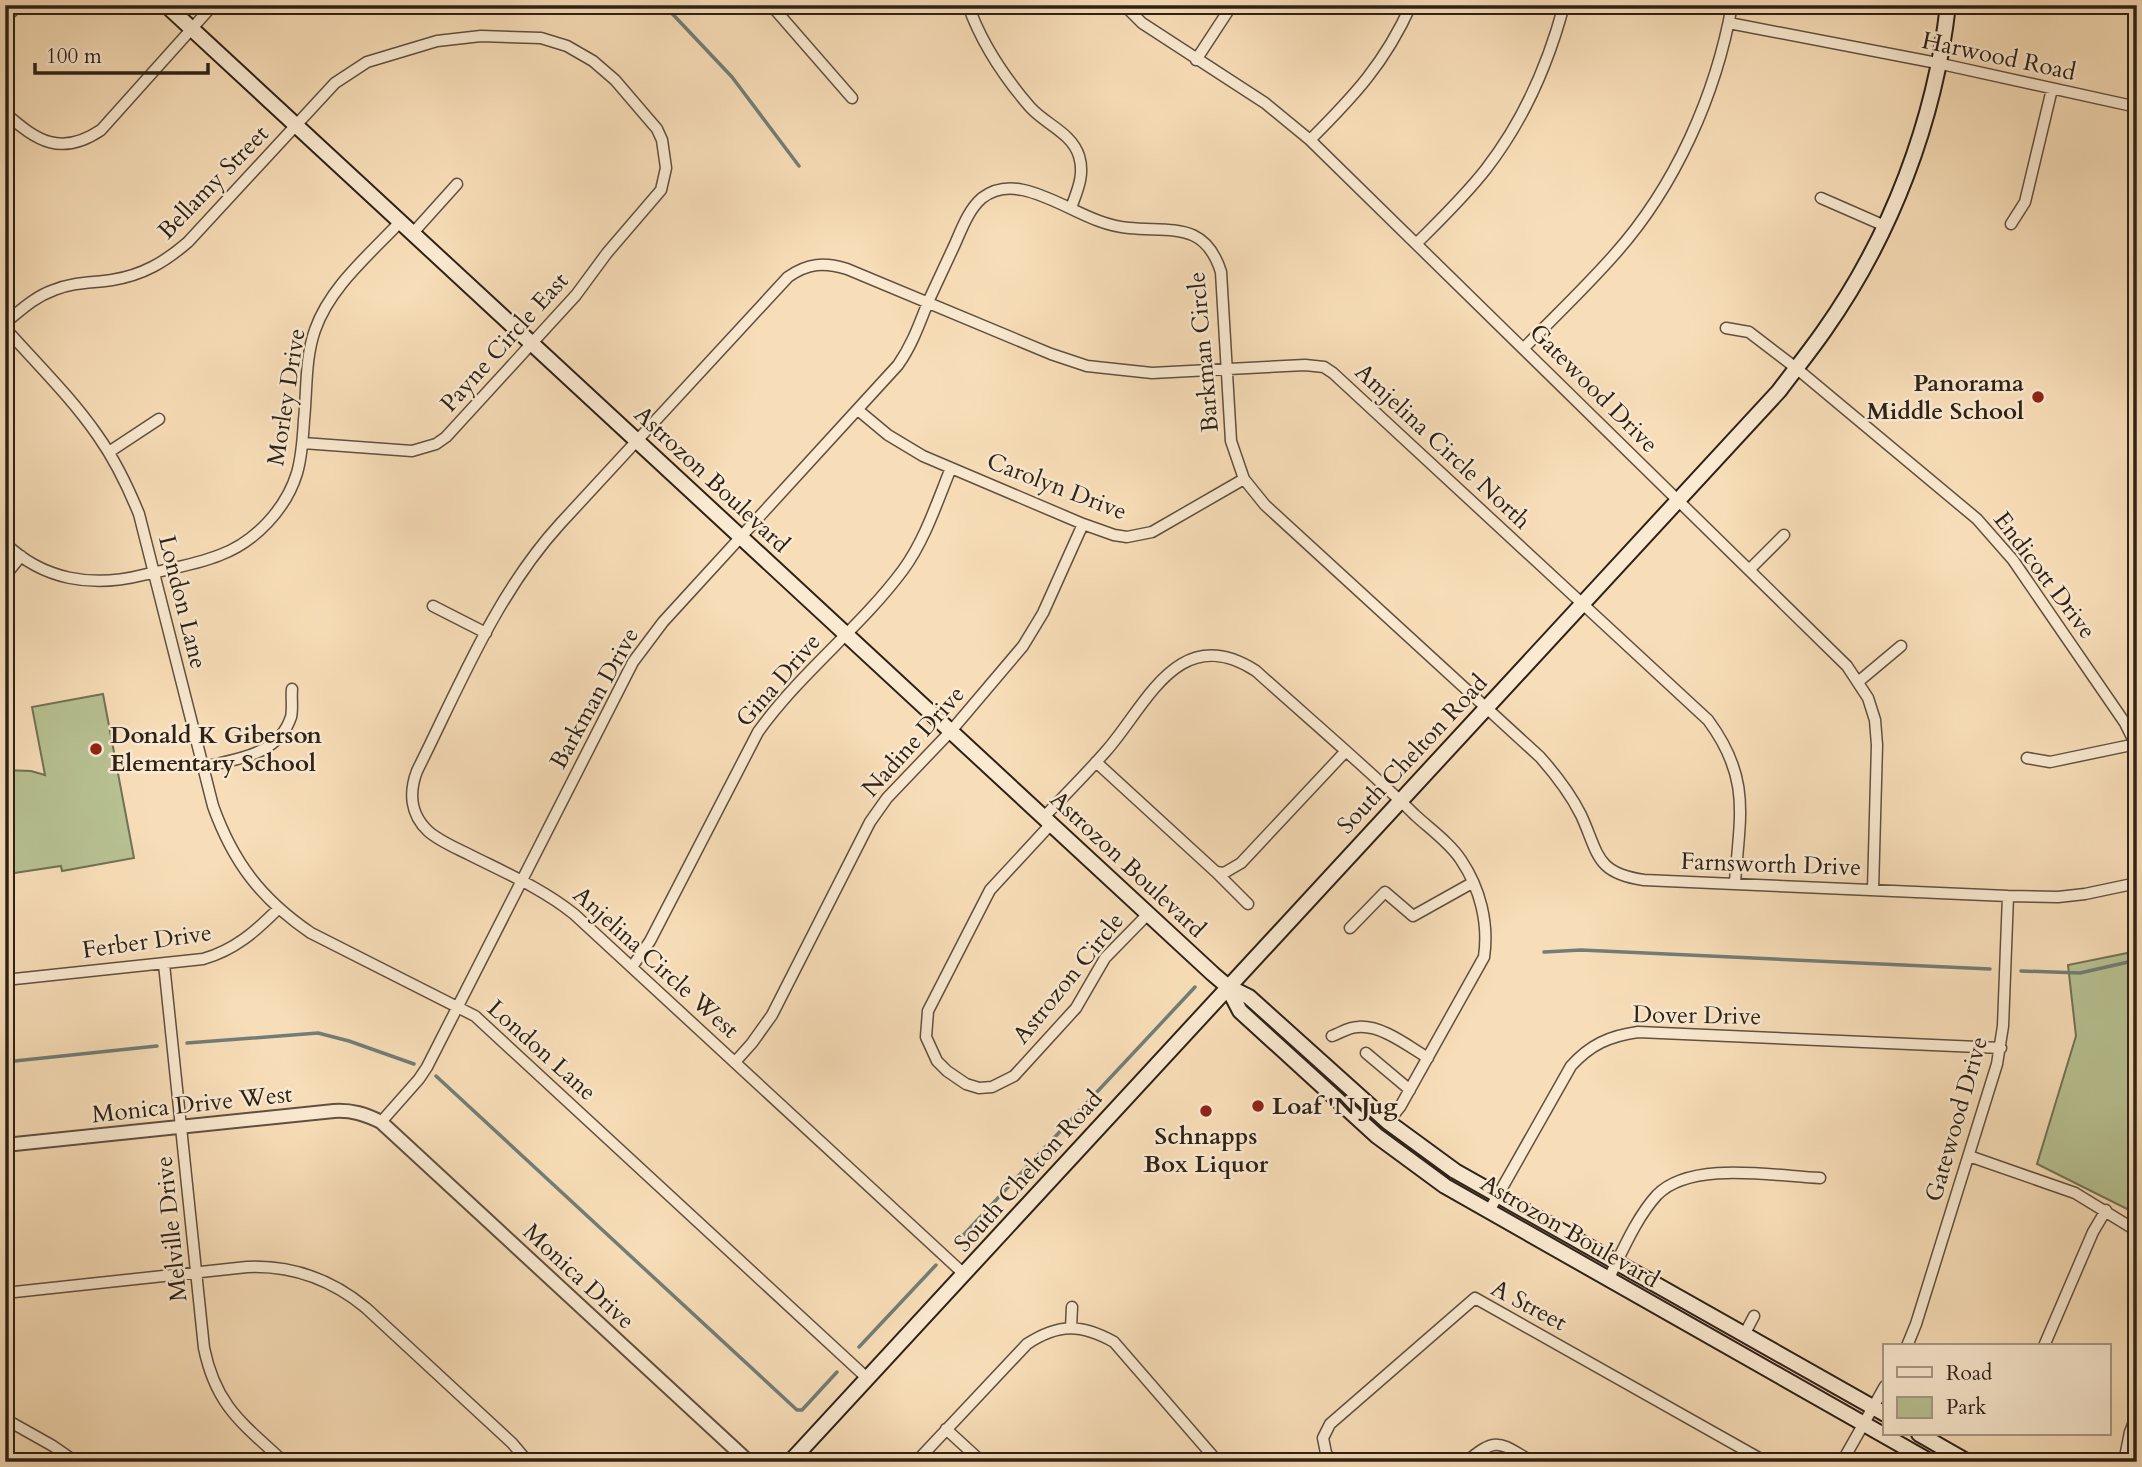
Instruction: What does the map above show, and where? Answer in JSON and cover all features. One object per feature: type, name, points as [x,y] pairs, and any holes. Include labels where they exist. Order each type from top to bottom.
[{"type":"main road","name":"Astrozon Boulevard","points":[[166,5],[1148,914],[1227,986],[1249,997],[1388,1122],[1455,1171],[1879,1411]]},
{"type":"main road","name":"South Chelton Road","points":[[790,1462],[1227,986],[1759,414],[1796,368],[1825,330],[1885,226],[1918,142],[1948,5]]},
{"type":"main road","name":"Astrozon Boulevard","points":[[1227,986],[1240,1011],[1377,1136],[1425,1173],[1608,1280],[1883,1434]]},
{"type":"main road","name":"Astrozon Boulevard","points":[[1886,1436],[1931,1462]]},
{"type":"main road","points":[[1922,1436],[1968,1462]]},
{"type":"street","points":[[5,18],[19,5]]},
{"type":"street","points":[[5,113],[26,132],[50,143],[75,144],[88,139],[100,130],[214,5]]},
{"type":"street","points":[[771,5],[852,98]]},
{"type":"street","points":[[968,5],[989,50],[1024,99],[1039,116],[1069,139],[1075,148],[1082,178],[1071,208]]},
{"type":"street","name":"Gatewood Drive","points":[[1124,5],[1142,23],[1265,103],[1310,141],[1847,666],[1868,698],[1875,720],[1877,745],[1873,890]]},
{"type":"street","points":[[1196,60],[1232,5]]},
{"type":"street","points":[[1310,141],[1382,62],[1411,5]]},
{"type":"street","points":[[1416,244],[1487,168],[1514,127],[1538,83],[1564,5]]},
{"type":"street","points":[[1524,348],[1614,256],[1658,194],[1683,152],[1715,74],[1732,5]]},
{"type":"street","name":"Harwood Road","points":[[1729,23],[1937,63],[2137,107]]},
{"type":"street","name":"Bellamy Street","points":[[5,325],[28,304],[57,288],[131,276],[161,264],[188,242],[334,83],[367,62],[452,38],[541,38],[567,46],[604,70],[657,129],[665,153]]},
{"type":"street","points":[[2011,224],[2025,202],[2052,89]]},
{"type":"street","name":"Payne Circle East","points":[[303,443],[412,451],[446,438],[582,288],[607,253],[661,190],[666,167],[665,153]]},
{"type":"street","points":[[412,234],[457,184]]},
{"type":"street","name":"Barkman Circle","points":[[928,303],[966,220],[982,198],[1002,189],[1013,188],[1040,195],[1119,227],[1174,229],[1187,232],[1204,242],[1221,272],[1231,440],[1244,479],[1265,505],[1486,709]]},
{"type":"street","points":[[1821,198],[1885,226]]},
{"type":"street","name":"Morley Drive","points":[[5,543],[37,567],[56,575],[91,582],[127,580],[222,555],[251,538],[275,514],[298,471],[303,443],[310,351],[320,317],[339,288],[400,222]]},
{"type":"street","name":"Anjelina Circle West","points":[[928,303],[834,265],[809,265],[788,277],[548,537],[524,570],[486,633],[417,771],[412,784],[411,799],[414,810],[428,831],[563,905],[964,1274]]},
{"type":"street","name":"Amjelina Circle North","points":[[928,303],[1051,354],[1087,366],[1152,373],[1305,365],[1324,367],[1334,373],[1708,720],[1723,741],[1738,780],[1740,814],[1735,882]]},
{"type":"street","name":"Barkman Drive","points":[[381,1122],[419,1079],[633,662],[663,622],[858,411],[905,354],[928,303]]},
{"type":"street","name":"London Lane","points":[[5,325],[89,424],[109,452],[139,514],[213,806],[232,852],[256,885],[294,921],[330,944],[457,1006],[487,1026],[867,1378]]},
{"type":"street","name":"Endicott Drive","points":[[1726,328],[1749,332],[1978,520],[1995,539],[2125,723],[2136,746]]},
{"type":"street","name":"Carolyn Drive","points":[[858,411],[900,443],[951,468],[1100,531],[1127,537],[1152,532],[1244,479]]},
{"type":"street","points":[[109,452],[159,419]]},
{"type":"street","name":"Gina Drive","points":[[632,967],[650,941],[758,732],[779,705],[846,634],[908,562],[922,538],[951,468]]},
{"type":"street","name":"Nadine Drive","points":[[735,1062],[772,1015],[877,811],[1012,661],[1035,629],[1083,524]]},
{"type":"street","points":[[1749,570],[1784,535]]},
{"type":"street","points":[[5,576],[21,556]]},
{"type":"street","points":[[433,606],[486,633]]},
{"type":"street","points":[[1858,682],[1901,646]]},
{"type":"street","name":"Astrozon Circle","points":[[1148,914],[1105,958],[1083,1000],[1014,1076],[992,1087],[979,1088],[967,1084],[937,1061],[926,1037],[928,1011],[990,890],[1108,749],[1138,706],[1172,669],[1182,663],[1207,656],[1232,659],[1256,671],[1400,799],[1461,858],[1480,899],[1485,918],[1484,957],[1410,1090],[1388,1122]]},
{"type":"street","points":[[203,767],[254,754],[271,746],[291,716],[292,689]]},
{"type":"street","name":"Farnsworth Drive","points":[[1486,709],[1540,757],[1563,783],[1581,815],[1596,853],[1608,868],[1624,877],[2058,897],[2137,883]]},
{"type":"street","points":[[2026,758],[2050,762],[2136,746]]},
{"type":"street","points":[[1216,872],[1224,873],[1241,863],[1345,752]]},
{"type":"street","points":[[1096,762],[1248,904]]},
{"type":"street","points":[[1350,928],[1385,892],[1413,916],[1472,883]]},
{"type":"street","name":"Gatewood Drive","points":[[1908,1344],[2001,1048],[2008,896]]},
{"type":"street","name":"Ferber Drive","points":[[5,980],[203,959],[218,955],[254,933],[279,908]]},
{"type":"street","name":"Melville Drive","points":[[164,964],[204,1348],[209,1370],[226,1406],[284,1462]]},
{"type":"street","points":[[1332,1036],[1355,1027],[1364,1027],[1388,1034],[1428,1058]]},
{"type":"street","name":"Dover Drive","points":[[1489,1211],[1571,1066],[1585,1051],[1618,1034],[1638,1032],[2001,1048]]},
{"type":"street","points":[[1366,1053],[1410,1090]]},
{"type":"street","name":"Monica Drive West","points":[[5,1145],[346,1111],[357,1112],[381,1122]]},
{"type":"street","name":"Monica Drive","points":[[381,1122],[749,1462]]},
{"type":"street","points":[[1969,1156],[2075,1193],[2137,1231]]},
{"type":"street","points":[[1608,1280],[1647,1208],[1670,1185],[1708,1172],[1820,1178]]},
{"type":"street","points":[[2045,1344],[2093,1232],[2106,1210]]},
{"type":"street","points":[[5,1293],[198,1271],[268,1266],[310,1275],[340,1288],[376,1317],[512,1443],[528,1462]]},
{"type":"street","name":"A Street","points":[[1332,1462],[1326,1453],[1323,1438],[1330,1424],[1475,1298],[1766,1462]]},
{"type":"street","points":[[1071,1328],[1072,1307]]},
{"type":"street","points":[[1744,1335],[1754,1316]]},
{"type":"street","points":[[916,1462],[1027,1344],[1047,1332],[1071,1328],[1095,1332],[1114,1342],[1218,1462]]},
{"type":"street","points":[[1842,1462],[1864,1423],[1879,1411]]},
{"type":"street","points":[[2124,1462],[2130,1432],[2137,1415]]},
{"type":"street","points":[[5,1419],[76,1462]]},
{"type":"street","points":[[946,1429],[982,1462]]},
{"type":"street","points":[[1466,1462],[1490,1441],[1533,1462]]},
{"type":"green space","points":[[103,694],[134,858],[62,871],[61,866],[8,874],[5,872],[5,770],[31,771],[45,775],[32,707]]},
{"type":"green space","points":[[2137,951],[2137,1193],[2127,1209],[2037,1164],[2076,1036],[2068,965]]},
{"type":"waterway","points":[[664,5],[732,77],[799,166]]},
{"type":"waterway","points":[[1544,952],[1581,950],[1990,969]]},
{"type":"waterway","points":[[2021,971],[2080,973],[2137,960]]},
{"type":"waterway","points":[[955,1244],[1195,987]]},
{"type":"waterway","points":[[187,1043],[318,1033],[414,1064]]},
{"type":"waterway","points":[[5,1062],[157,1046]]},
{"type":"waterway","points":[[436,1076],[797,1410],[802,1410],[837,1372]]},
{"type":"waterway","points":[[859,1347],[936,1265]]},
{"type":"place","name":"Panorama Middle School","points":[[2038,397]]},
{"type":"place","name":"Donald K Giberson Elementary School","points":[[96,749]]},
{"type":"place","name":"Loaf 'N Jug","points":[[1258,1106]]},
{"type":"place","name":"Schnapps Box Liquor","points":[[1206,1111]]}]
